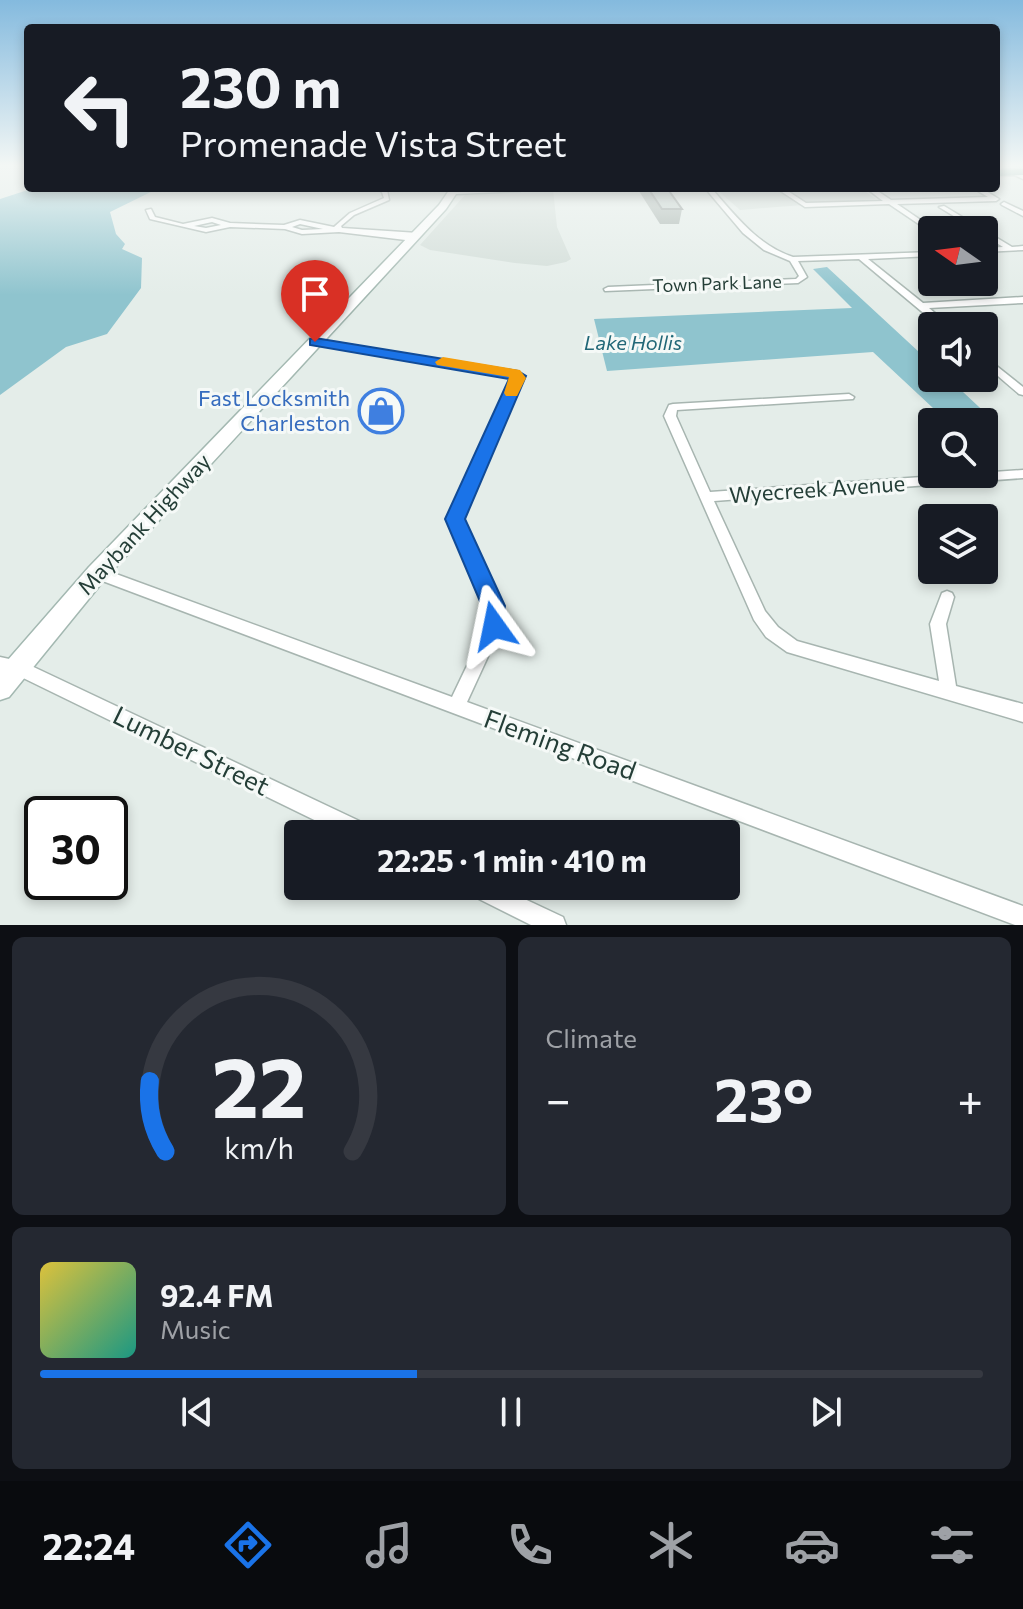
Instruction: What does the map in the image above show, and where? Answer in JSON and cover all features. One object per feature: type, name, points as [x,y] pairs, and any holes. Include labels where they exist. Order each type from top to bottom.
[{"type":"main road","name":"Maybank Highway","points":[[0,688],[9,666],[441,209]]},
{"type":"street","points":[[339,230],[337,226],[363,209]]},
{"type":"street","points":[[727,209],[763,249],[793,259],[918,255]]},
{"type":"street","points":[[900,209],[918,222]]},
{"type":"street","points":[[149,210],[152,218],[183,226],[201,220],[230,225],[285,227],[300,222],[339,230],[413,237]]},
{"type":"street","points":[[998,241],[1011,249]]},
{"type":"street","points":[[998,249],[1023,248]]},
{"type":"street","points":[[861,257],[928,312]]},
{"type":"street","name":"Town Park Lane","points":[[608,289],[798,281],[803,277],[793,259]]},
{"type":"street","points":[[921,306],[1023,300]]},
{"type":"street","points":[[315,342],[517,374],[455,519],[496,614],[494,626],[456,707]]},
{"type":"street","points":[[998,370],[1020,387]]},
{"type":"street","points":[[849,397],[673,407],[670,416],[759,615],[772,632],[793,647],[1023,713]]},
{"type":"street","name":"Wyecreek Avenue","points":[[707,497],[1023,474]]},
{"type":"street","name":"Fleming Road","points":[[97,573],[1023,917]]},
{"type":"street","points":[[947,597],[938,624],[949,693]]},
{"type":"street","name":"Lumber Street","points":[[9,666],[335,820]]},
{"type":"street","points":[[503,900],[555,925]]},
{"type":"shaded area","points":[[452,209],[555,209],[557,227],[571,259],[547,266],[430,250],[420,245]]},
{"type":"water","points":[[0,209],[116,209],[110,212],[116,234],[125,244],[122,249],[142,258],[141,288],[107,334],[66,347],[0,395]]},
{"type":"water","name":"Lake Hollis","points":[[827,267],[918,351],[918,392],[963,392],[980,408],[933,408],[873,352],[607,371],[594,319],[852,308],[813,269]]},
{"type":"slow traffic","points":[[443,362],[515,373],[518,378],[512,393]]},
{"type":"place","name":"Fast Locksmith Charleston","points":[[381,411]]},
{"type":"route","points":[[315,342],[513,372],[518,376],[455,519],[494,606],[494,626]]}]
